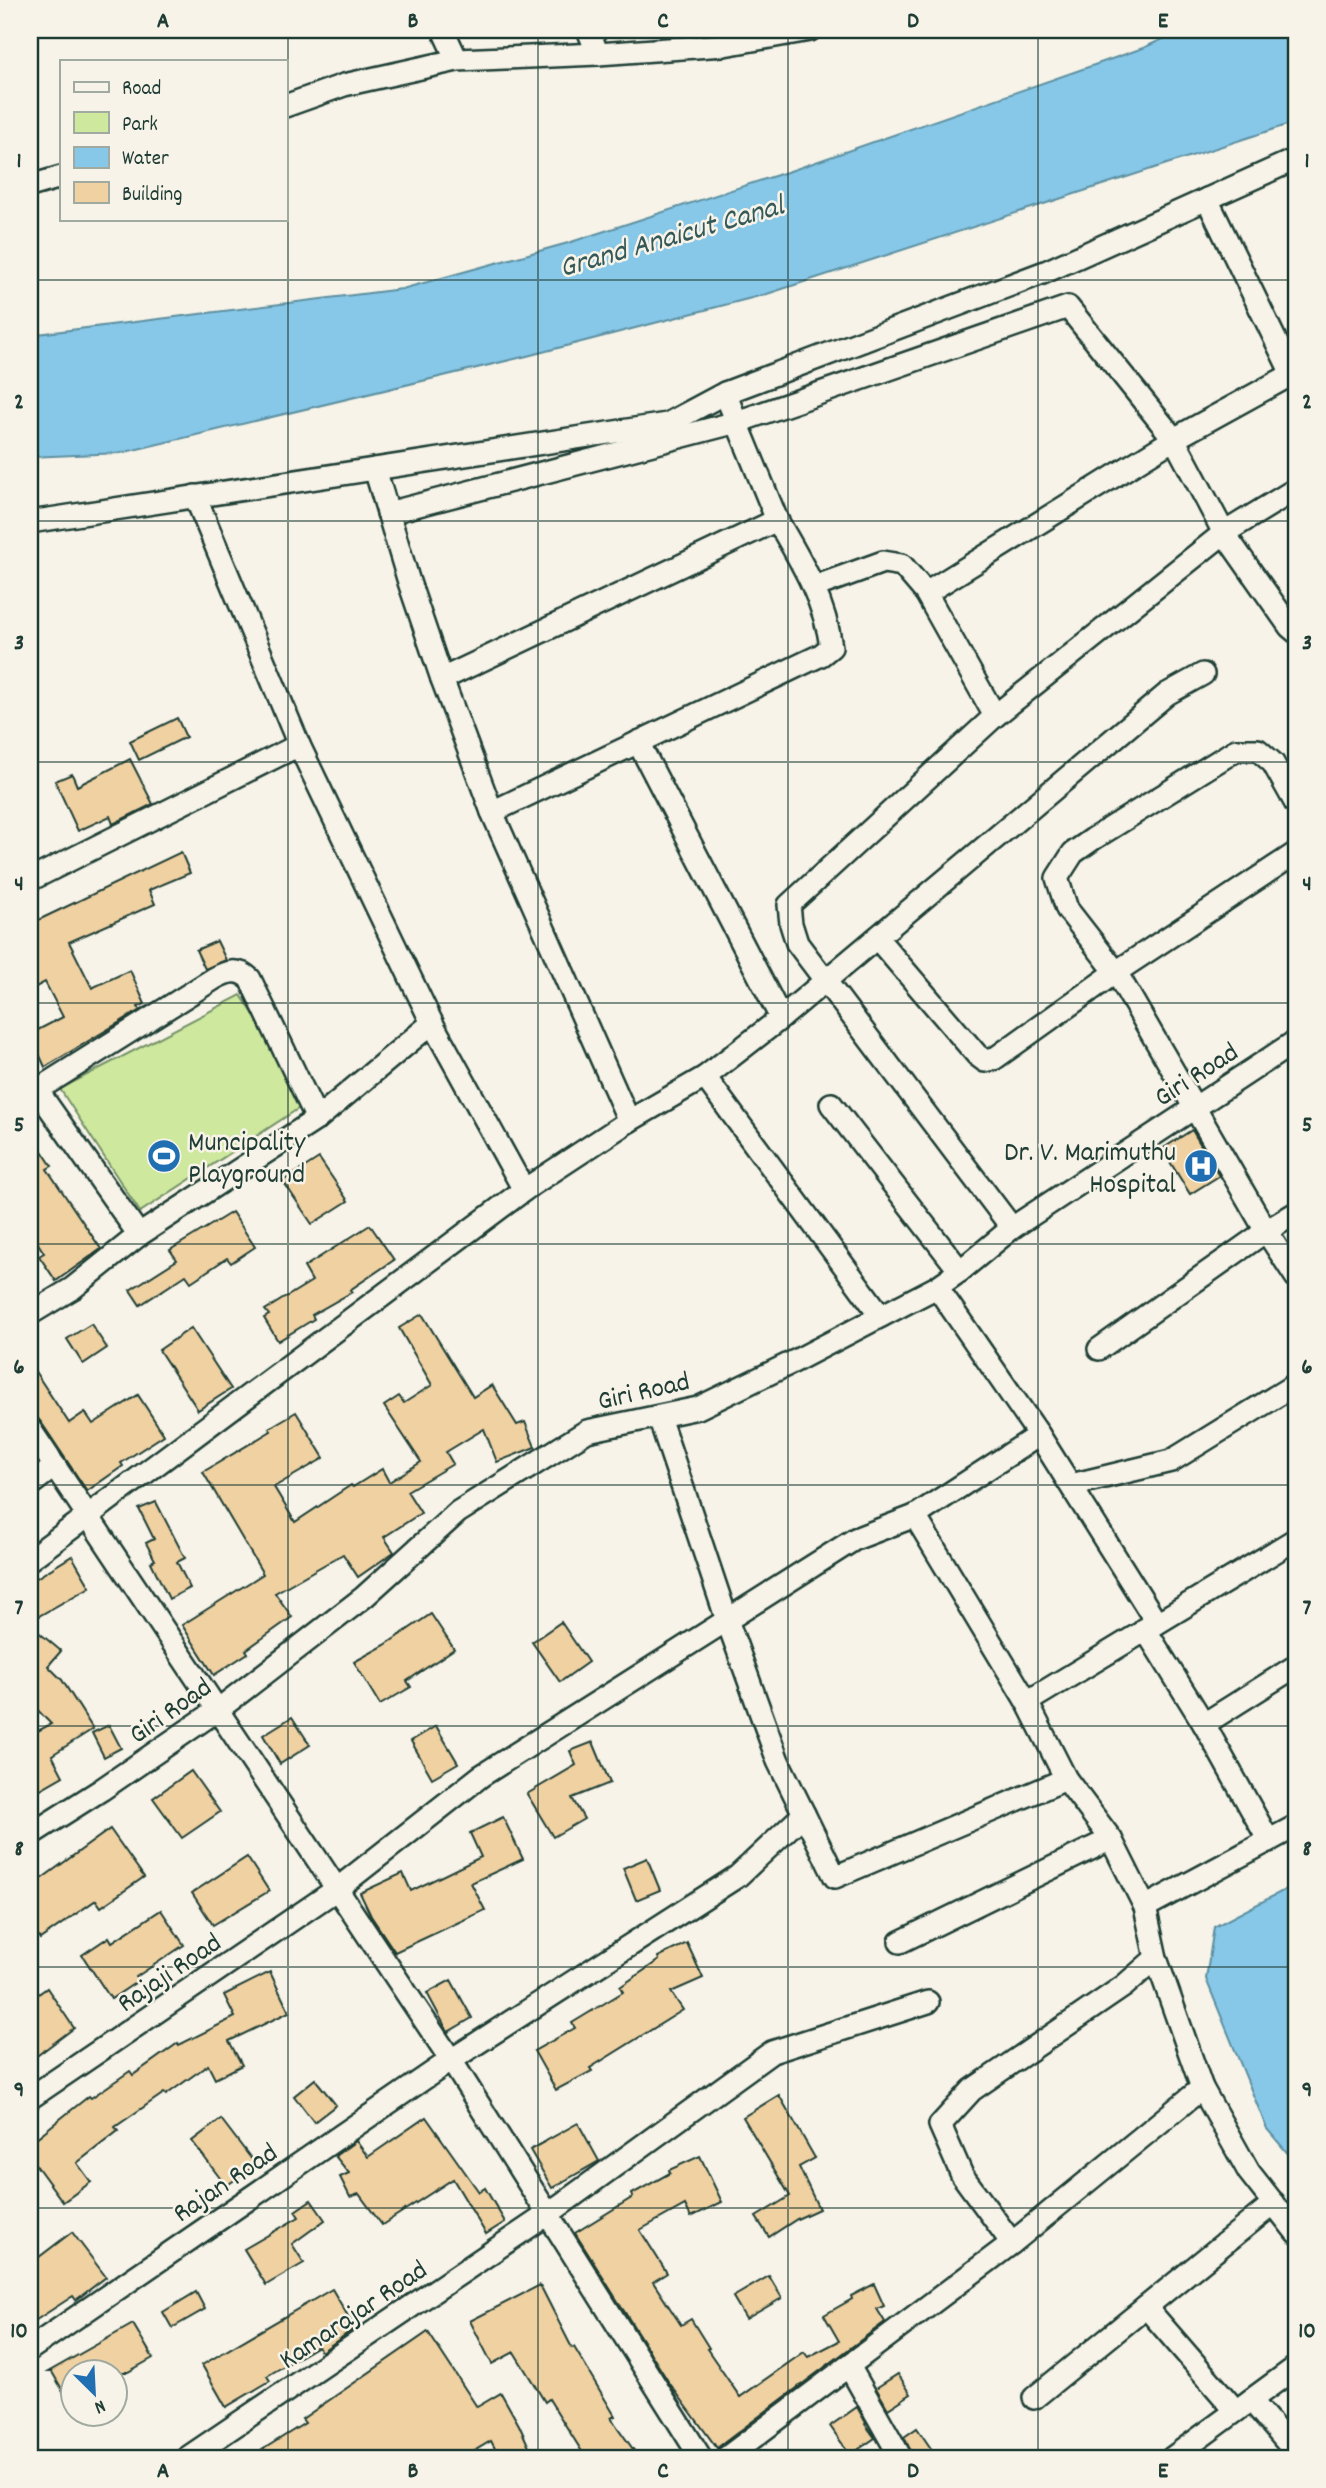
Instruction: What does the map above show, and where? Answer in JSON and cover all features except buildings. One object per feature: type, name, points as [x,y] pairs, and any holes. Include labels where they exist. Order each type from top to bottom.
[{"type":"street","points":[[443,30],[457,60]]},
{"type":"street","points":[[588,30],[598,54]]},
{"type":"street","points":[[287,105],[344,85],[457,60],[724,45],[757,34],[810,30]]},
{"type":"street","points":[[30,522],[667,424],[725,393],[1045,272],[1296,159]]},
{"type":"street","points":[[30,186],[60,177]]},
{"type":"street","points":[[926,593],[1174,439],[1294,373],[1208,198]]},
{"type":"street","points":[[388,513],[737,422],[1068,307],[1174,439],[1224,533],[1296,632]]},
{"type":"street","points":[[492,812],[821,655],[831,646],[829,630],[814,587],[777,520],[725,393]]},
{"type":"street","points":[[375,469],[442,679],[492,812],[629,1121]]},
{"type":"street","points":[[1012,1228],[797,943],[789,905],[995,716],[1224,533],[1296,489]]},
{"type":"street","points":[[195,496],[299,745],[432,1023],[524,1190]]},
{"type":"street","points":[[442,679],[777,520]]},
{"type":"street","points":[[814,587],[883,562],[902,565],[926,593],[995,716]]},
{"type":"street","points":[[30,1559],[524,1190],[629,1121],[705,1077],[781,1018],[1167,694],[1203,674]]},
{"type":"street","points":[[638,742],[781,1018]]},
{"type":"street","points":[[30,880],[299,745]]},
{"type":"street","points":[[1296,804],[1273,762],[1258,750],[1236,750],[1073,853],[1057,878],[1067,909],[1116,972],[1266,1231],[1296,1277]]},
{"type":"street","points":[[877,938],[985,1061],[994,1059],[1116,972],[1296,853]]},
{"type":"street","points":[[139,1235],[33,1085],[215,978],[234,971],[244,973],[250,979],[317,1119]]},
{"type":"street","points":[[30,1314],[73,1288],[139,1235],[317,1119],[432,1023]]},
{"type":"street","name":"Giri Road","points":[[30,1835],[219,1709],[364,1597],[458,1511],[587,1431],[698,1408],[937,1287],[1012,1228],[1296,1041]]},
{"type":"street","points":[[705,1077],[881,1316]]},
{"type":"street","points":[[831,1104],[960,1271]]},
{"type":"street","points":[[1100,1349],[1266,1231],[1296,1213]]},
{"type":"street","points":[[937,1287],[1071,1485],[1269,1841]]},
{"type":"street","points":[[1071,1485],[1171,1461],[1296,1384]]},
{"type":"street","points":[[659,1417],[727,1620],[778,1761],[835,1877],[1066,1779]]},
{"type":"street","points":[[30,1429],[451,2060],[701,2458]]},
{"type":"street","name":"Rajaji Road","points":[[30,2098],[337,1889],[481,1776],[855,1539],[915,1516],[1039,1435]]},
{"type":"street","points":[[30,1485],[55,1466]]},
{"type":"street","points":[[915,1516],[1027,1702],[1066,1779],[1111,1839],[1145,1907],[1156,1958],[1202,2088],[1250,2172],[1296,2232]]},
{"type":"street","points":[[1027,1702],[1296,1539]]},
{"type":"street","points":[[1204,1724],[1296,1666]]},
{"type":"street","name":"Rajan Road","points":[[30,2349],[451,2060],[738,1876],[804,1814]]},
{"type":"street","points":[[1145,1907],[1296,1826]]},
{"type":"street","points":[[900,1942],[1111,1839]]},
{"type":"street","points":[[1012,2243],[962,2175],[940,2125],[972,2090],[1124,1986],[1156,1958]]},
{"type":"street","name":"Kamarajar Road","points":[[187,2458],[548,2214],[772,2052],[928,2002]]},
{"type":"street","points":[[726,2458],[1012,2243],[1202,2088]]},
{"type":"street","points":[[1034,2398],[1274,2203]]},
{"type":"street","points":[[1146,2307],[1244,2406],[1296,2453]]},
{"type":"street","points":[[849,2366],[901,2458]]},
{"type":"street","points":[[1172,2458],[1296,2367]]},
{"type":"green space","name":"Muncipality Playground","points":[[241,995],[310,1101],[140,1212],[60,1089]]},
{"type":"water","name":"Grand Anaicut Canal","points":[[1183,30],[1296,30],[1296,122],[767,294],[527,356],[121,453],[30,457],[30,335],[402,289],[568,243],[793,170],[1143,48]]},
{"type":"water","points":[[1296,1884],[1296,2163],[1267,2129],[1206,1979],[1214,1927]]},
{"type":"place","name":"Muncipality Playground","points":[[164,1156]]},
{"type":"place","name":"Dr. V. Marimuthu Hospital","points":[[1201,1166]]}]
